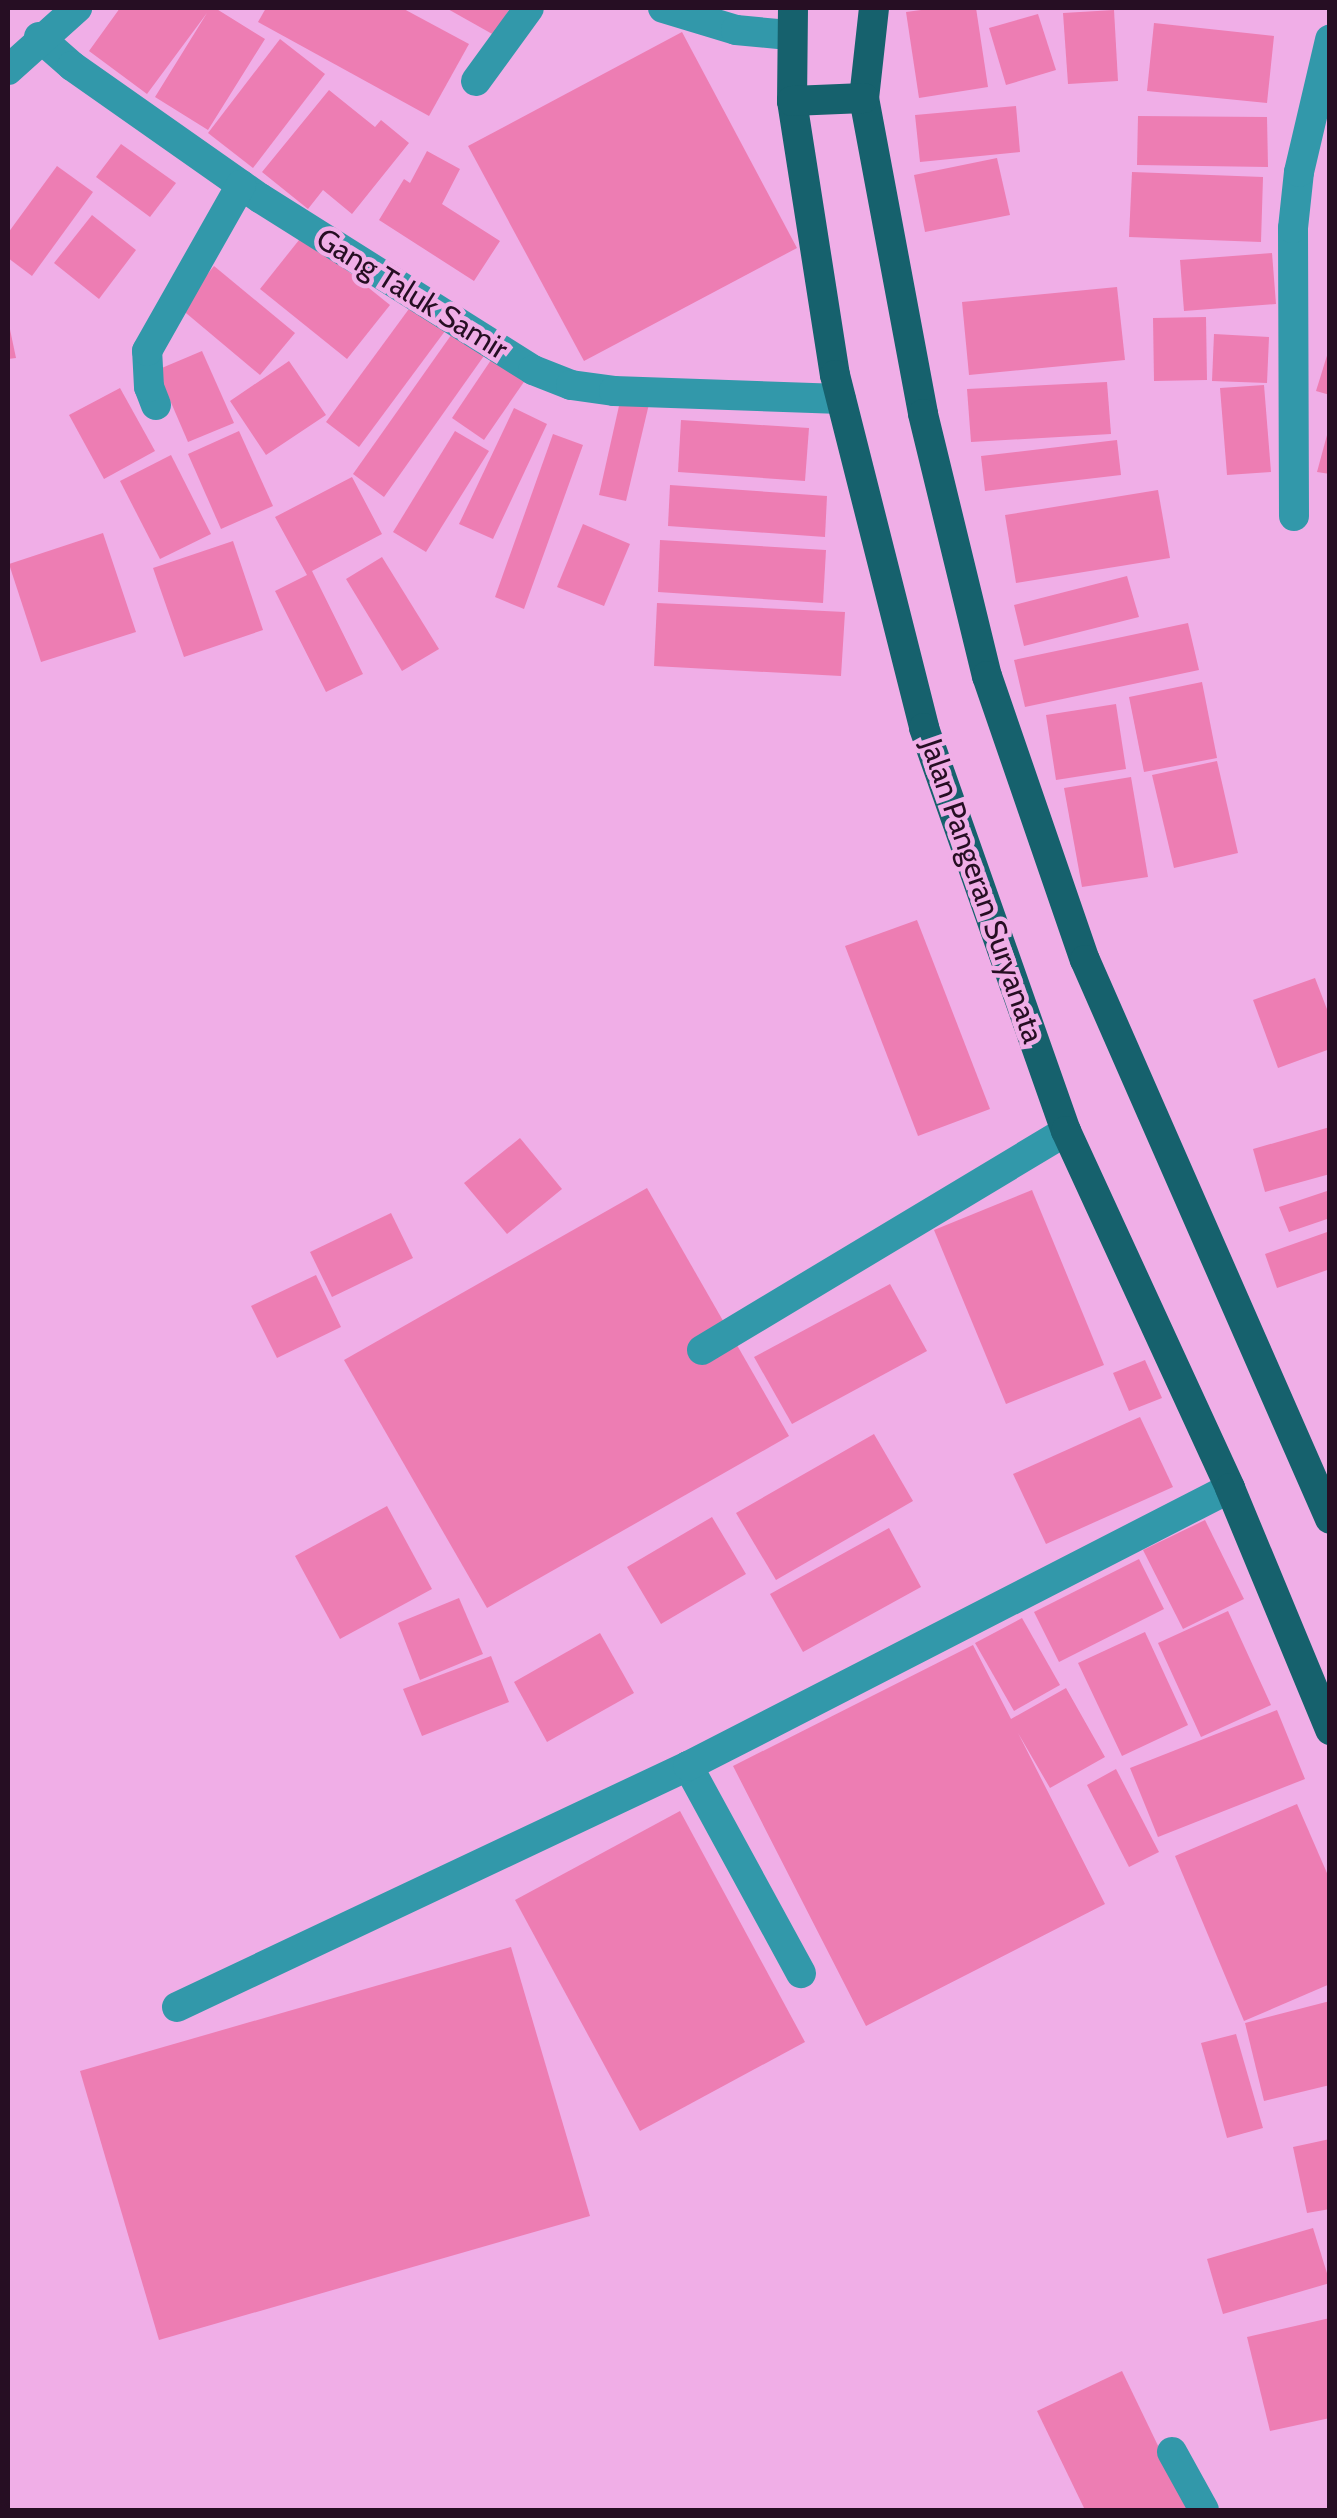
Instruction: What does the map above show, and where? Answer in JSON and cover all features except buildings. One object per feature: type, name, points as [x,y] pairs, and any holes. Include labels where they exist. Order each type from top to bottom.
[{"type":"main road","points":[[874,8],[864,98],[923,414],[987,676],[1085,960],[1330,1519]]},
{"type":"main road","name":"Jalan Pangeran Suryanata","points":[[791,21],[792,101],[841,400],[924,728],[1066,1131],[1230,1488],[1330,1730]]},
{"type":"main road","points":[[792,101],[864,98]]},
{"type":"street","points":[[8,70],[76,8]]},
{"type":"street","points":[[476,81],[529,8]]},
{"type":"street","points":[[663,8],[736,30],[791,21]]},
{"type":"street","name":"Gang Taluk Samir","points":[[40,37],[72,66],[241,185],[533,370],[570,385],[841,400]]},
{"type":"street","points":[[1294,516],[1293,228],[1299,172],[1330,40]]},
{"type":"street","points":[[156,405],[149,387],[147,351],[241,185]]},
{"type":"street","points":[[702,1350],[1066,1131]]},
{"type":"street","points":[[177,2007],[688,1766],[1230,1488]]},
{"type":"street","points":[[688,1766],[800,1974]]},
{"type":"street","points":[[1172,2452],[1204,2510]]}]
